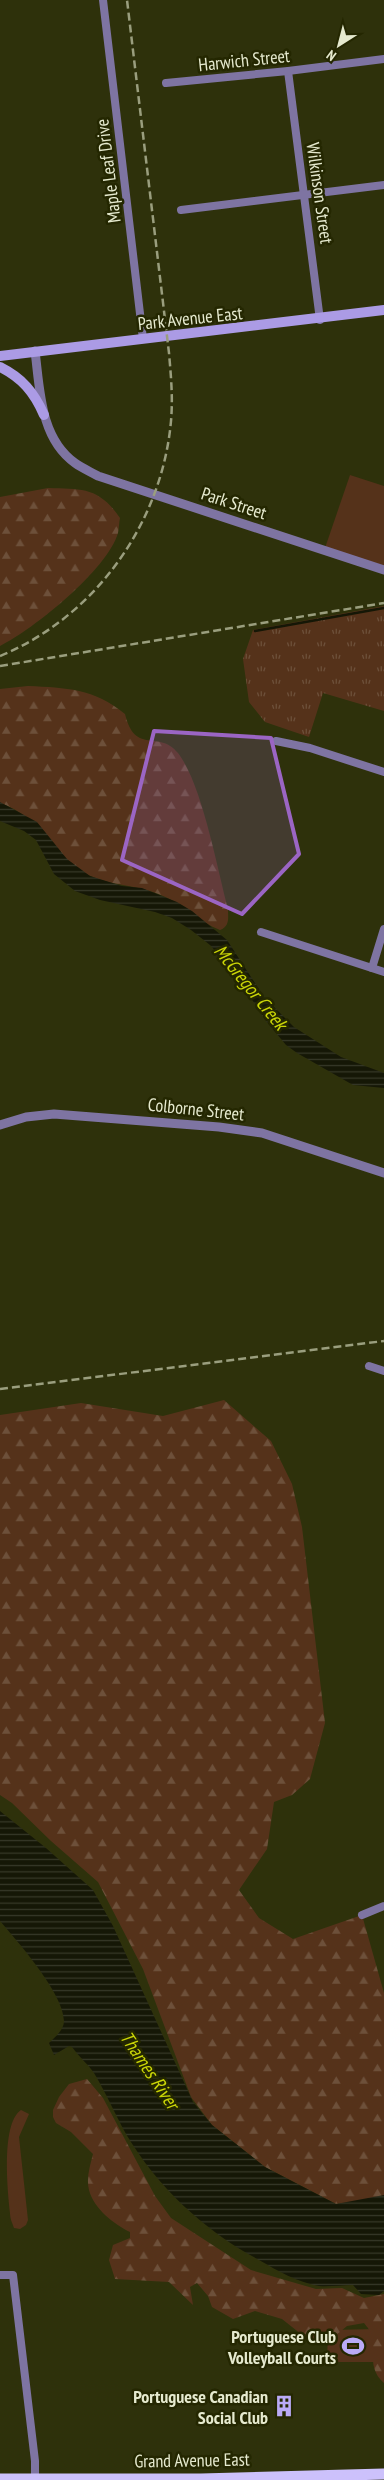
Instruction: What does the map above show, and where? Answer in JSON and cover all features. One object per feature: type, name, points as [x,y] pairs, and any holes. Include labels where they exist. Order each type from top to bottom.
[{"type":"main road","name":"Park Avenue East","points":[[0,356],[320,320],[384,310]]},
{"type":"main road","points":[[0,367],[27,385],[36,397],[44,415]]},
{"type":"main road","name":"Grand Avenue East","points":[[0,2479],[201,2479],[384,2474]]},
{"type":"street","name":"Maple Leaf Drive","points":[[103,0],[143,339]]},
{"type":"street","name":"Harwich Street","points":[[166,83],[384,59]]},
{"type":"street","name":"Wilkinson Street","points":[[288,71],[320,320]]},
{"type":"street","points":[[181,210],[384,185]]},
{"type":"street","name":"Park Street","points":[[34,351],[44,415],[54,440],[75,463],[98,476],[384,570]]},
{"type":"street","points":[[276,741],[310,748],[384,772]]},
{"type":"street","points":[[372,968],[384,929]]},
{"type":"street","points":[[261,932],[384,972]]},
{"type":"street","name":"Colborne Street","points":[[0,1125],[26,1117],[54,1114],[219,1126],[262,1133],[384,1173]]},
{"type":"street","points":[[369,1366],[384,1371]]},
{"type":"street","points":[[362,1915],[384,1906]]},
{"type":"street","points":[[0,2275],[13,2275],[35,2461],[35,2479]]},
{"type":"highlighted area","points":[[154,731],[271,738],[299,854],[242,914],[122,860]]},
{"type":"green space","points":[[350,475],[384,486],[384,566],[325,548]]},
{"type":"green space","points":[[48,488],[80,490],[97,495],[105,500],[120,518],[118,533],[100,564],[85,581],[49,613],[0,646],[0,497]]},
{"type":"green space","points":[[384,606],[384,711],[323,693],[309,737],[265,722],[249,702],[243,659],[253,630]]},
{"type":"green space","points":[[28,686],[67,689],[91,694],[113,705],[125,714],[129,727],[135,734],[141,738],[171,746],[178,753],[187,767],[208,827],[228,909],[228,921],[223,928],[220,930],[213,927],[177,903],[151,891],[109,882],[88,875],[67,860],[35,824],[14,809],[0,803],[0,689]]},
{"type":"green space","points":[[224,1400],[271,1441],[292,1484],[302,1527],[325,1723],[310,1779],[292,1795],[274,1802],[267,1849],[239,1890],[259,1918],[293,1939],[362,1915],[384,1993],[384,2198],[336,2204],[265,2167],[212,2125],[191,2097],[143,1969],[98,1882],[51,1841],[12,1803],[0,1795],[0,1415],[81,1403],[163,1416]]},
{"type":"green space","points":[[87,2079],[103,2098],[155,2196],[171,2218],[251,2270],[316,2289],[342,2288],[364,2298],[384,2294],[384,2383],[379,2378],[374,2367],[372,2335],[364,2323],[347,2326],[335,2336],[311,2342],[282,2319],[255,2311],[233,2319],[212,2307],[208,2296],[197,2283],[190,2287],[193,2305],[169,2282],[115,2279],[109,2260],[113,2245],[130,2238],[130,2232],[111,2220],[95,2203],[89,2190],[88,2181],[93,2154],[71,2132],[56,2123],[53,2117],[53,2110],[59,2097],[69,2084]]},
{"type":"green space","points":[[21,2110],[29,2114],[19,2137],[28,2220],[26,2225],[20,2229],[14,2228],[11,2220],[7,2161],[10,2130],[14,2118]]},
{"type":"green space","name":"Portuguese Club Volleyball Courts","points":[[379,2329],[378,2362],[327,2362],[328,2330]]},
{"type":"water","name":"McGregor Creek","points":[[0,802],[37,822],[67,859],[90,876],[122,886],[142,888],[177,902],[192,911],[227,940],[264,997],[294,1027],[341,1057],[384,1073],[384,1088],[353,1085],[286,1045],[266,1021],[234,972],[210,945],[191,930],[172,918],[155,912],[100,900],[75,891],[54,874],[36,840],[24,831],[0,821]]},
{"type":"water","name":"Thames River","points":[[0,1811],[46,1848],[93,1890],[113,1926],[193,2102],[212,2125],[265,2167],[336,2204],[384,2195],[384,2291],[379,2295],[361,2294],[353,2285],[319,2286],[303,2282],[273,2268],[220,2236],[184,2206],[153,2172],[126,2134],[94,2073],[72,2047],[69,2046],[54,2055],[49,2043],[59,2033],[64,2021],[57,1997],[39,1969],[0,1921]]},
{"type":"waterway","points":[[255,631],[384,608]]},
{"type":"railway","points":[[0,656],[34,639],[66,617],[93,591],[118,562],[138,530],[154,495],[165,459],[172,412],[170,362],[127,0]]},
{"type":"railway","points":[[0,666],[384,603]]},
{"type":"railway","points":[[0,1389],[384,1341]]},
{"type":"place","name":"Portuguese Club Volleyball Courts","points":[[353,2346]]},
{"type":"place","name":"Portuguese Canadian Social Club","points":[[284,2406]]}]
